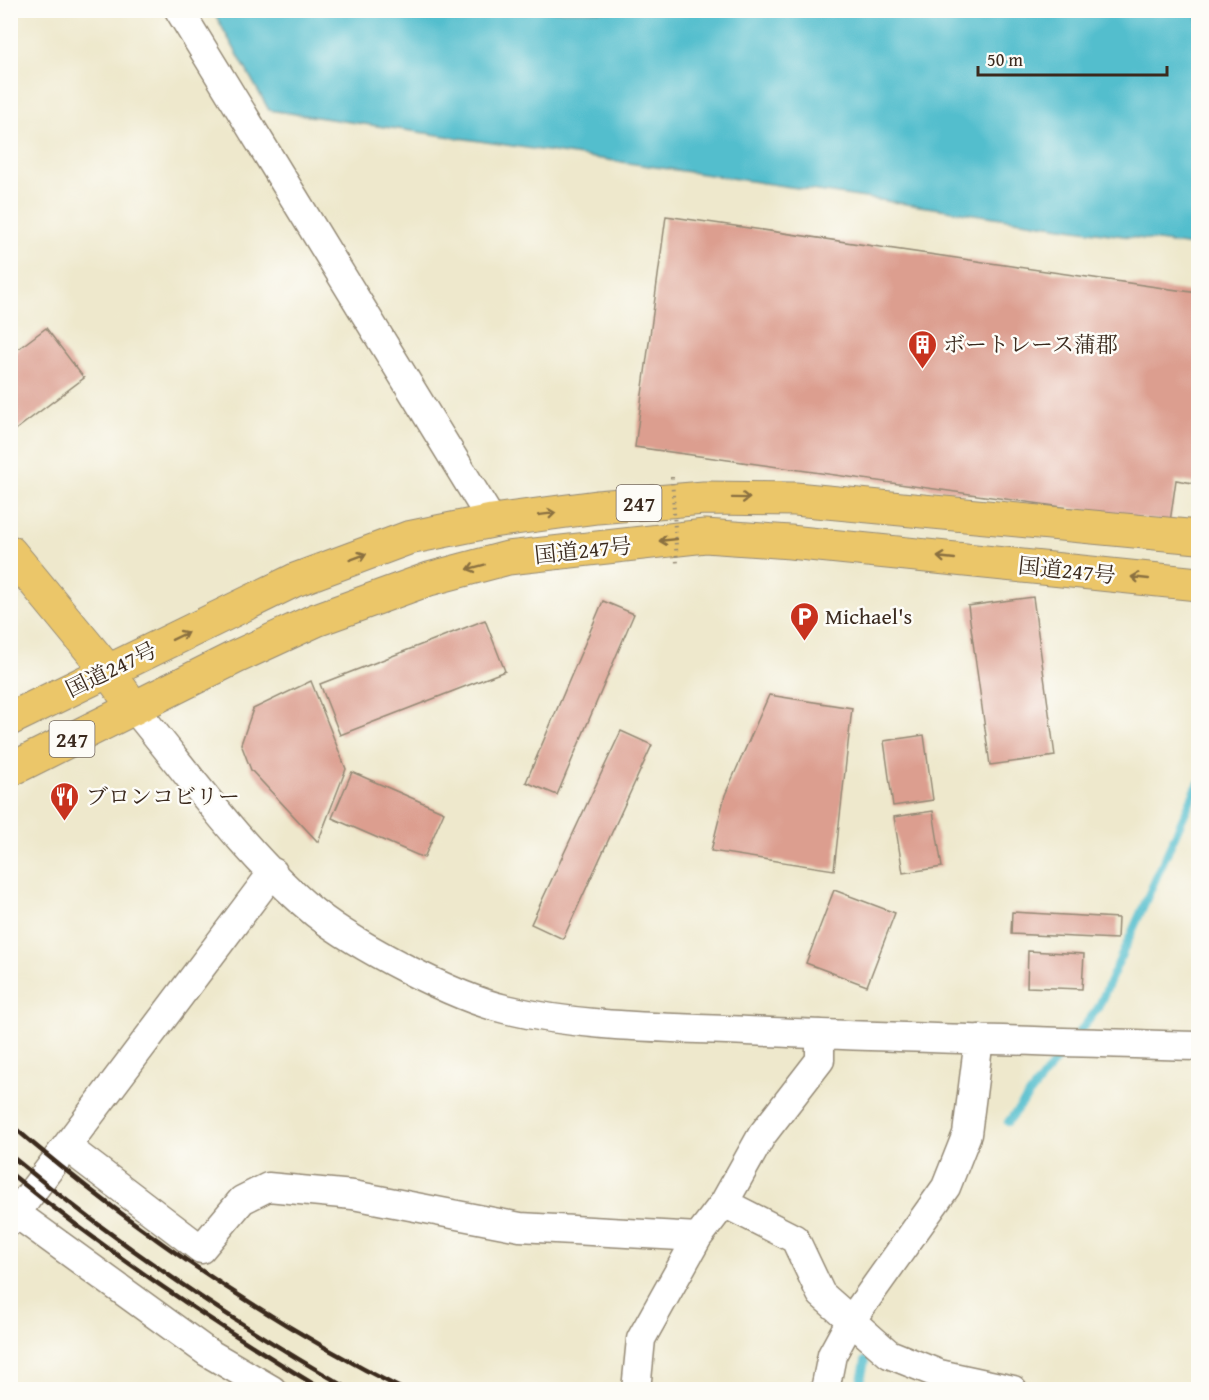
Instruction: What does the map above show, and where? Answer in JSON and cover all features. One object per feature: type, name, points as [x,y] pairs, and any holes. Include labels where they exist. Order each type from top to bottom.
[{"type":"main road","name":"国道247号","points":[[10,719],[295,580],[408,538],[492,521],[597,507],[704,498],[795,499],[1198,537]]},
{"type":"main road","name":"国道247号","points":[[10,770],[316,620],[429,579],[508,558],[705,536],[790,542],[1198,584]]},
{"type":"main road","points":[[10,552],[108,670],[134,708]]},
{"type":"street","points":[[178,10],[492,521]]},
{"type":"street","points":[[134,708],[273,872],[316,913],[364,945],[440,985],[504,1009],[597,1023],[820,1034],[1198,1046]]},
{"type":"street","points":[[272,1389],[207,1352],[12,1215],[67,1147],[273,872]]},
{"type":"street","points":[[636,1389],[641,1339],[698,1238],[724,1203],[762,1135],[820,1060],[820,1034]]},
{"type":"street","points":[[825,1389],[832,1355],[850,1322],[946,1187],[967,1134],[979,1039]]},
{"type":"street","points":[[67,1147],[201,1250],[242,1200],[268,1187],[353,1195],[520,1227],[698,1238]]},
{"type":"street","points":[[724,1203],[795,1239],[821,1294],[850,1322],[889,1354],[938,1382],[1012,1389]]},
{"type":"path","points":[[672,477],[677,564]]},
{"type":"water","points":[[213,11],[1198,11],[1198,247],[269,110]]},
{"type":"building","name":"ボートレース蒲郡","points":[[666,216],[1198,293],[1198,484],[1176,480],[1170,522],[635,447]]},
{"type":"building","points":[[46,328],[84,378],[10,434],[10,355]]},
{"type":"building","points":[[1033,597],[1055,756],[990,765],[968,606]]},
{"type":"building","points":[[603,601],[634,614],[557,795],[526,782]]},
{"type":"building","points":[[485,620],[505,671],[340,735],[320,684]]},
{"type":"building","points":[[311,681],[346,769],[318,842],[251,770],[241,744],[253,709]]},
{"type":"building","points":[[769,695],[852,708],[834,870],[711,851],[725,795]]},
{"type":"building","points":[[621,731],[652,745],[563,939],[531,924]]},
{"type":"building","points":[[924,735],[933,800],[893,806],[884,741]]},
{"type":"building","points":[[352,772],[444,812],[424,858],[332,818]]},
{"type":"building","points":[[933,811],[942,867],[903,873],[894,817]]},
{"type":"building","points":[[834,890],[895,913],[867,986],[806,963]]},
{"type":"building","points":[[1012,912],[1118,918],[1117,939],[1011,934]]},
{"type":"building","points":[[1028,951],[1084,954],[1082,989],[1027,987]]},
{"type":"waterway","points":[[1076,1036],[1098,1008],[1198,784]]},
{"type":"waterway","points":[[1008,1122],[1066,1048]]},
{"type":"waterway","points":[[859,1390],[865,1361]]},
{"type":"railway","points":[[10,1124],[102,1199],[199,1269],[300,1333],[404,1390]]},
{"type":"railway","points":[[10,1155],[92,1220],[176,1280],[262,1337],[351,1390]]},
{"type":"railway","points":[[10,1173],[124,1260],[242,1340],[323,1390]]},
{"type":"place","name":"ボートレース蒲郡","points":[[922,370]]},
{"type":"place","name":"Michael's","points":[[804,642]]},
{"type":"place","name":"ブロンコビリー","points":[[65,822]]}]
